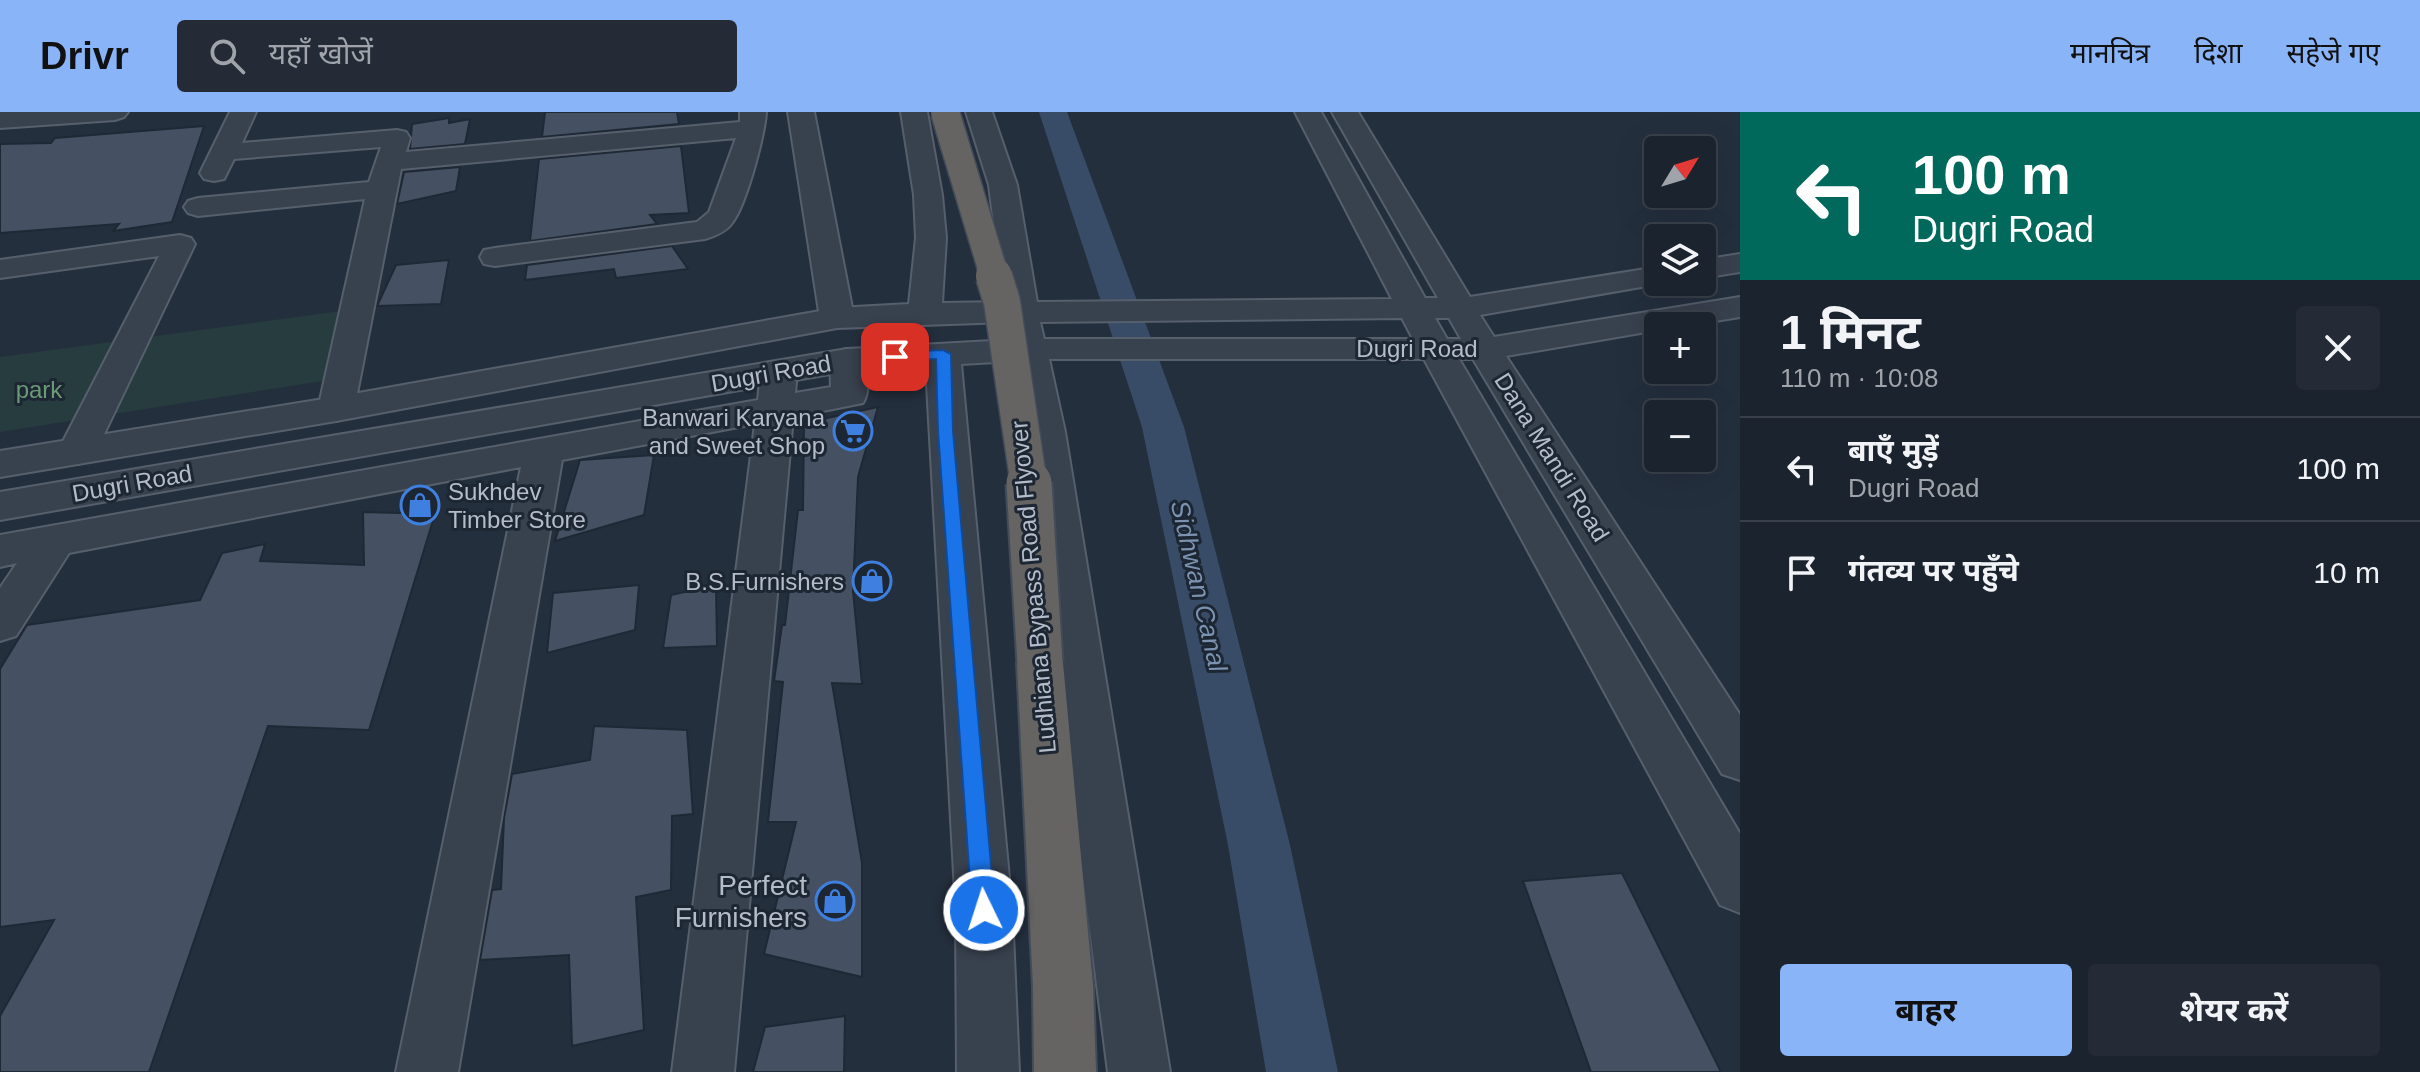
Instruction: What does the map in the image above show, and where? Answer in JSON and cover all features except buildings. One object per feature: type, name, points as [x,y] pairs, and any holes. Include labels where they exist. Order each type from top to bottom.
[{"type":"highway","name":"Ludhiana Bypass Road Flyover","points":[[945,112],[1002,302],[1027,457],[1063,986],[1065,1072]]},
{"type":"street","points":[[0,120],[46,114],[115,112]]},
{"type":"street","points":[[77,451],[243,112]]},
{"type":"street","points":[[0,551],[544,450],[777,391],[850,395],[801,112]]},
{"type":"street","points":[[914,112],[928,195],[934,334],[946,431],[984,910],[988,1072]]},
{"type":"street","points":[[979,112],[1003,185],[1033,331],[1139,1072]]},
{"type":"street","points":[[1308,112],[1436,350],[1740,886]]},
{"type":"street","name":"Dana Mandi Road","points":[[1345,112],[1484,349],[1740,758]]},
{"type":"street","points":[[224,152],[393,150],[753,121],[724,212],[720,220],[705,230],[495,257]]},
{"type":"street","points":[[198,207],[393,150]]},
{"type":"street","points":[[336,409],[393,150]]},
{"type":"street","points":[[16,268],[180,244]]},
{"type":"street","points":[[1716,267],[1740,263]]},
{"type":"street","name":"Dugri Road","points":[[0,464],[336,409],[842,339],[1033,331],[1219,312],[1460,308],[1644,278]]},
{"type":"street","name":"Dugri Road","points":[[1033,331],[1238,348],[1484,349],[1740,307]]},
{"type":"street","points":[[703,1072],[777,391]]},
{"type":"street","name":"Dugri Road","points":[[0,506],[777,391]]},
{"type":"street","points":[[427,1072],[544,450]]},
{"type":"street","points":[[0,623],[56,540]]},
{"type":"green space","name":"park","points":[[341,311],[329,380],[0,432],[0,357]]},
{"type":"waterway","name":"Sidhwan Canal","points":[[1053,112],[1163,427],[1259,845],[1302,1072]]},
{"type":"place","name":"Banwari Karyana and Sweet Shop","points":[[853,431]]},
{"type":"place","name":"Sukhdev Timber Store","points":[[420,505]]},
{"type":"place","name":"B.S.Furnishers","points":[[872,581]]},
{"type":"place","name":"Perfect Furnishers","points":[[835,901]]},
{"type":"route","points":[[895,357],[943,354],[946,431],[984,910]]}]
